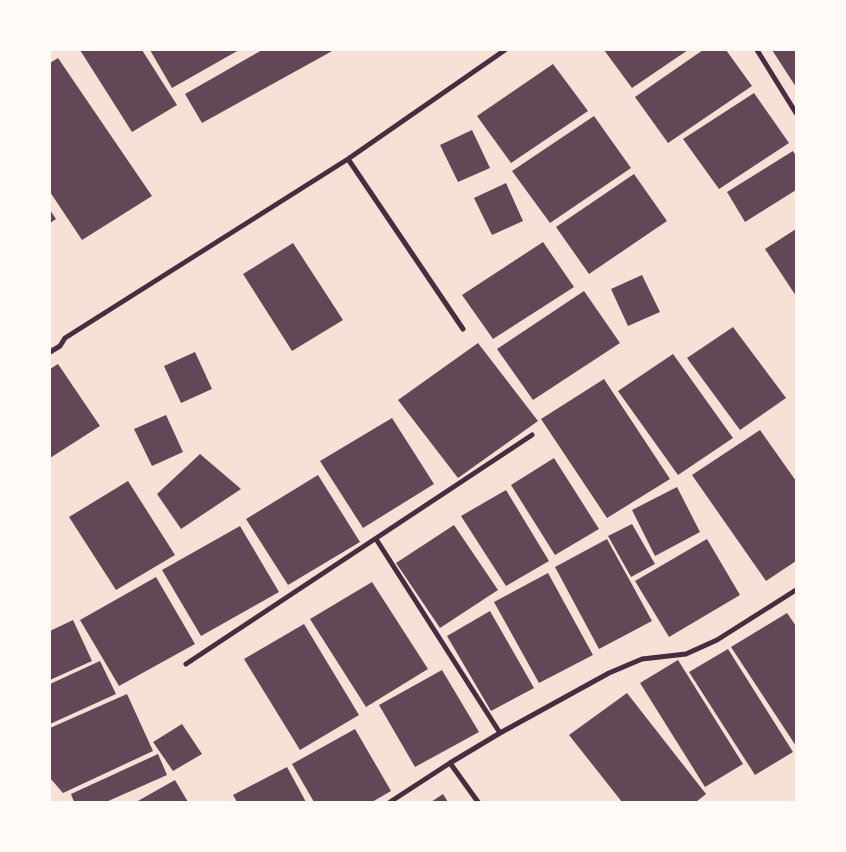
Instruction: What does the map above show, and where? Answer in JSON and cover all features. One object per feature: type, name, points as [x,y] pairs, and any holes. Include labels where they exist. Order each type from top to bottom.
[{"type":"street","points":[[50,352],[60,346],[66,338],[348,159],[505,50]]},
{"type":"street","points":[[757,50],[796,113]]},
{"type":"street","points":[[348,159],[463,329]]},
{"type":"street","points":[[186,664],[532,436]]},
{"type":"street","points":[[376,539],[500,733]]},
{"type":"street","points":[[390,802],[500,733],[609,674],[642,659],[686,654],[717,640],[796,590]]},
{"type":"street","points":[[450,763],[478,802]]},
{"type":"building","points":[[80,50],[142,50],[177,105],[132,132]]},
{"type":"building","points":[[150,50],[239,50],[172,88]]},
{"type":"building","points":[[262,50],[334,50],[202,123],[185,94]]},
{"type":"building","points":[[604,50],[688,50],[632,88]]},
{"type":"building","points":[[703,50],[726,50],[752,86],[668,143],[635,97]]},
{"type":"building","points":[[772,50],[796,50],[796,87]]},
{"type":"building","points":[[58,58],[152,196],[82,240],[50,192],[50,63]]},
{"type":"building","points":[[553,64],[588,111],[511,163],[477,116]]},
{"type":"building","points":[[754,93],[789,143],[719,189],[683,139]]},
{"type":"building","points":[[594,116],[631,168],[550,223],[512,171]]},
{"type":"building","points":[[472,130],[490,168],[458,182],[440,145]]},
{"type":"building","points":[[793,151],[796,156],[796,190],[745,222],[727,192]]},
{"type":"building","points":[[634,174],[667,221],[589,274],[556,227]]},
{"type":"building","points":[[506,183],[523,221],[492,235],[474,198]]},
{"type":"building","points":[[50,210],[56,219],[50,223]]},
{"type":"building","points":[[796,229],[796,296],[765,249]]},
{"type":"building","points":[[543,242],[574,287],[493,339],[462,295]]},
{"type":"building","points":[[293,243],[343,320],[292,351],[243,274]]},
{"type":"building","points":[[642,275],[660,312],[628,326],[611,289]]},
{"type":"building","points":[[584,291],[620,343],[533,400],[497,349]]},
{"type":"building","points":[[733,327],[786,398],[740,430],[687,358]]},
{"type":"building","points":[[478,343],[538,421],[458,478],[398,400]]},
{"type":"building","points":[[195,352],[212,389],[181,403],[164,366]]},
{"type":"building","points":[[673,354],[733,438],[678,475],[618,391]]},
{"type":"building","points":[[58,364],[100,426],[50,458],[50,369]]},
{"type":"building","points":[[604,379],[670,479],[607,518],[541,419]]},
{"type":"building","points":[[166,415],[183,452],[152,466],[134,429]]},
{"type":"building","points":[[392,418],[434,484],[363,528],[320,461]]},
{"type":"building","points":[[760,430],[796,481],[796,561],[766,581],[692,475]]},
{"type":"building","points":[[200,454],[241,489],[181,529],[157,494]]},
{"type":"building","points":[[554,458],[599,529],[555,555],[511,485]]},
{"type":"building","points":[[318,475],[360,542],[288,585],[246,519]]},
{"type":"building","points":[[128,481],[175,555],[116,590],[69,517]]},
{"type":"building","points":[[677,487],[700,532],[655,556],[632,510]]},
{"type":"building","points":[[506,490],[549,561],[506,586],[461,516]]},
{"type":"building","points":[[632,524],[655,564],[631,577],[608,536]]},
{"type":"building","points":[[454,525],[498,590],[440,628],[396,563]]},
{"type":"building","points":[[240,526],[279,592],[201,636],[162,570]]},
{"type":"building","points":[[607,539],[652,621],[599,649],[555,567]]},
{"type":"building","points":[[707,539],[740,595],[669,637],[635,581]]},
{"type":"building","points":[[548,573],[593,655],[539,683],[494,602]]},
{"type":"building","points":[[156,577],[195,644],[119,686],[80,620]]},
{"type":"building","points":[[372,582],[428,669],[366,707],[310,619]]},
{"type":"building","points":[[490,611],[534,688],[491,711],[447,636]]},
{"type":"building","points":[[787,613],[796,626],[796,746],[731,647]]},
{"type":"building","points":[[73,620],[92,661],[50,680],[50,631]]},
{"type":"building","points":[[304,624],[359,715],[300,750],[244,659]]},
{"type":"building","points":[[728,649],[793,752],[755,775],[689,672]]},
{"type":"building","points":[[678,660],[743,764],[705,787],[640,683]]},
{"type":"building","points":[[100,661],[116,694],[50,724],[50,684]]},
{"type":"building","points":[[442,670],[479,732],[415,767],[379,705]]},
{"type":"building","points":[[627,693],[706,794],[696,802],[622,802],[569,735]]},
{"type":"building","points":[[127,694],[153,751],[63,793],[50,778],[50,728]]},
{"type":"building","points":[[182,724],[202,754],[173,771],[153,742]]},
{"type":"building","points":[[355,729],[391,791],[372,802],[314,802],[292,764]]},
{"type":"building","points":[[158,754],[167,775],[106,802],[74,802],[71,794]]},
{"type":"building","points":[[287,767],[306,802],[237,802],[233,795]]},
{"type":"building","points":[[175,780],[188,802],[136,802]]},
{"type":"building","points":[[443,794],[448,802],[431,802]]}]
